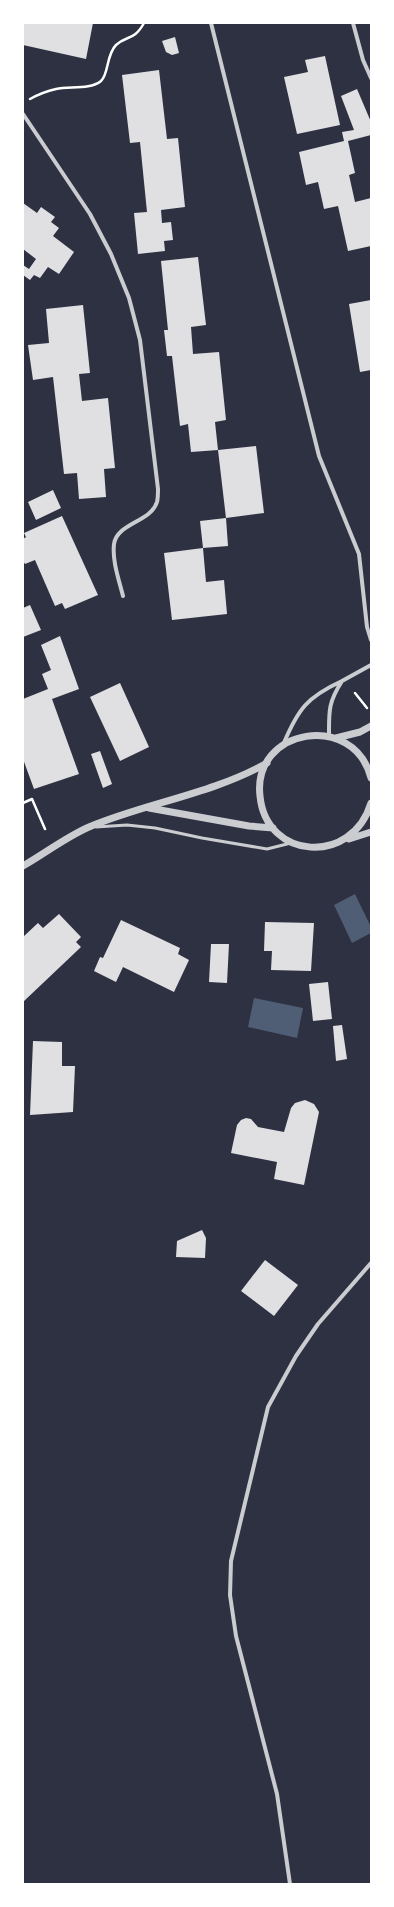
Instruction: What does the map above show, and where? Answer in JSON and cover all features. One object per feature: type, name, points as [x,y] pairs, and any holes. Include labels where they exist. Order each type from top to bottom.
[{"type":"street","points":[[211,23],[319,456],[359,554],[367,627],[371,640]]},
{"type":"street","points":[[353,23],[363,60],[371,78]]},
{"type":"street","points":[[23,114],[94,220],[111,254],[129,298],[140,340],[158,489],[157,503],[148,514],[118,535],[114,543],[114,558],[123,596]]},
{"type":"street","points":[[283,745],[292,723],[305,703],[322,690],[371,665]]},
{"type":"street","points":[[333,737],[329,707],[332,697],[342,681]]},
{"type":"street","points":[[371,726],[360,732],[333,737],[305,735],[293,739],[283,745],[274,753],[262,773],[260,796],[266,818],[272,828],[293,843],[305,847],[318,848],[330,846],[371,832]]},
{"type":"street","points":[[333,737],[348,744],[358,753],[371,776]]},
{"type":"street","points":[[23,866],[88,828],[245,774],[267,763]]},
{"type":"street","points":[[343,841],[358,830],[368,814],[371,803]]},
{"type":"street","points":[[147,807],[235,824],[272,828]]},
{"type":"street","points":[[290,1884],[277,1794],[236,1636],[230,1595],[231,1561],[268,1407],[296,1356],[318,1324],[371,1263]]},
{"type":"lane","points":[[88,828],[134,826],[267,849],[293,843]]},
{"type":"path","points":[[29,100],[40,94],[56,89],[95,85],[103,79],[110,52],[117,44],[136,35],[144,23]]},
{"type":"path","points":[[355,692],[371,714]]},
{"type":"path","points":[[23,803],[32,799],[45,829]]},
{"type":"water","points":[[355,894],[371,927],[371,933],[352,943],[334,905]]},
{"type":"water","points":[[254,998],[303,1008],[297,1038],[248,1027]]},
{"type":"building","points":[[23,23],[93,23],[86,59],[23,45]]},
{"type":"building","points":[[175,37],[179,53],[172,55],[166,52],[162,41]]},
{"type":"building","points":[[325,56],[340,125],[297,134],[284,77],[308,72],[305,60]]},
{"type":"building","points":[[159,70],[167,139],[178,138],[185,207],[161,210],[162,223],[171,222],[173,240],[164,241],[165,251],[138,254],[134,213],[147,212],[140,142],[130,143],[122,75]]},
{"type":"building","points":[[357,89],[371,122],[371,135],[348,141],[355,173],[349,175],[355,202],[371,198],[371,246],[348,251],[338,206],[324,209],[318,182],[306,185],[299,152],[344,141],[342,132],[354,130],[341,96]]},
{"type":"building","points":[[23,203],[37,213],[41,207],[55,217],[51,222],[59,228],[53,236],[74,252],[59,274],[48,267],[40,278],[34,275],[30,280],[23,275],[23,265],[29,269],[36,259],[23,249]]},
{"type":"building","points":[[198,257],[206,325],[191,327],[193,354],[219,352],[226,420],[215,422],[218,450],[191,452],[188,424],[180,426],[172,356],[167,356],[164,330],[168,330],[161,261]]},
{"type":"building","points":[[371,300],[371,370],[360,372],[349,304]]},
{"type":"building","points":[[83,305],[90,373],[79,374],[82,401],[108,398],[115,468],[104,469],[106,497],[79,499],[77,473],[64,474],[53,377],[33,380],[28,345],[49,343],[46,309]]},
{"type":"building","points":[[256,446],[264,513],[226,518],[218,450]]},
{"type":"building","points":[[53,490],[61,508],[36,520],[28,502]]},
{"type":"building","points":[[62,516],[98,595],[65,609],[62,603],[55,606],[35,560],[25,564],[23,561],[23,539],[26,537],[24,533]]},
{"type":"building","points":[[226,518],[228,546],[203,548],[200,521]]},
{"type":"building","points":[[203,548],[206,582],[224,580],[227,614],[172,620],[164,553]]},
{"type":"building","points":[[30,605],[41,630],[23,637],[23,608]]},
{"type":"building","points":[[60,636],[79,689],[52,699],[79,774],[34,789],[23,759],[23,699],[48,689],[42,674],[51,670],[41,645]]},
{"type":"building","points":[[120,683],[149,747],[120,761],[90,697]]},
{"type":"building","points":[[100,751],[112,784],[103,788],[91,754]]},
{"type":"building","points":[[59,914],[81,937],[76,942],[81,947],[23,1002],[23,937],[38,923],[43,928]]},
{"type":"building","points":[[121,920],[180,948],[178,954],[189,960],[174,992],[123,967],[116,982],[94,971],[100,957],[103,958]]},
{"type":"building","points":[[265,922],[314,923],[311,971],[271,970],[272,951],[264,951]]},
{"type":"building","points":[[211,944],[229,944],[227,983],[209,982]]},
{"type":"building","points":[[328,982],[332,1019],[313,1021],[309,984]]},
{"type":"building","points":[[342,1025],[347,1059],[336,1061],[333,1026]]},
{"type":"building","points":[[33,1041],[62,1042],[62,1066],[75,1066],[73,1112],[30,1115]]},
{"type":"building","points":[[305,1100],[314,1104],[319,1112],[304,1185],[274,1179],[277,1162],[231,1153],[237,1125],[241,1120],[246,1118],[251,1119],[258,1127],[284,1132],[291,1108],[295,1103]]},
{"type":"building","points":[[202,1230],[206,1238],[205,1258],[176,1257],[177,1241]]},
{"type":"building","points":[[265,1260],[298,1285],[274,1316],[241,1291]]}]
